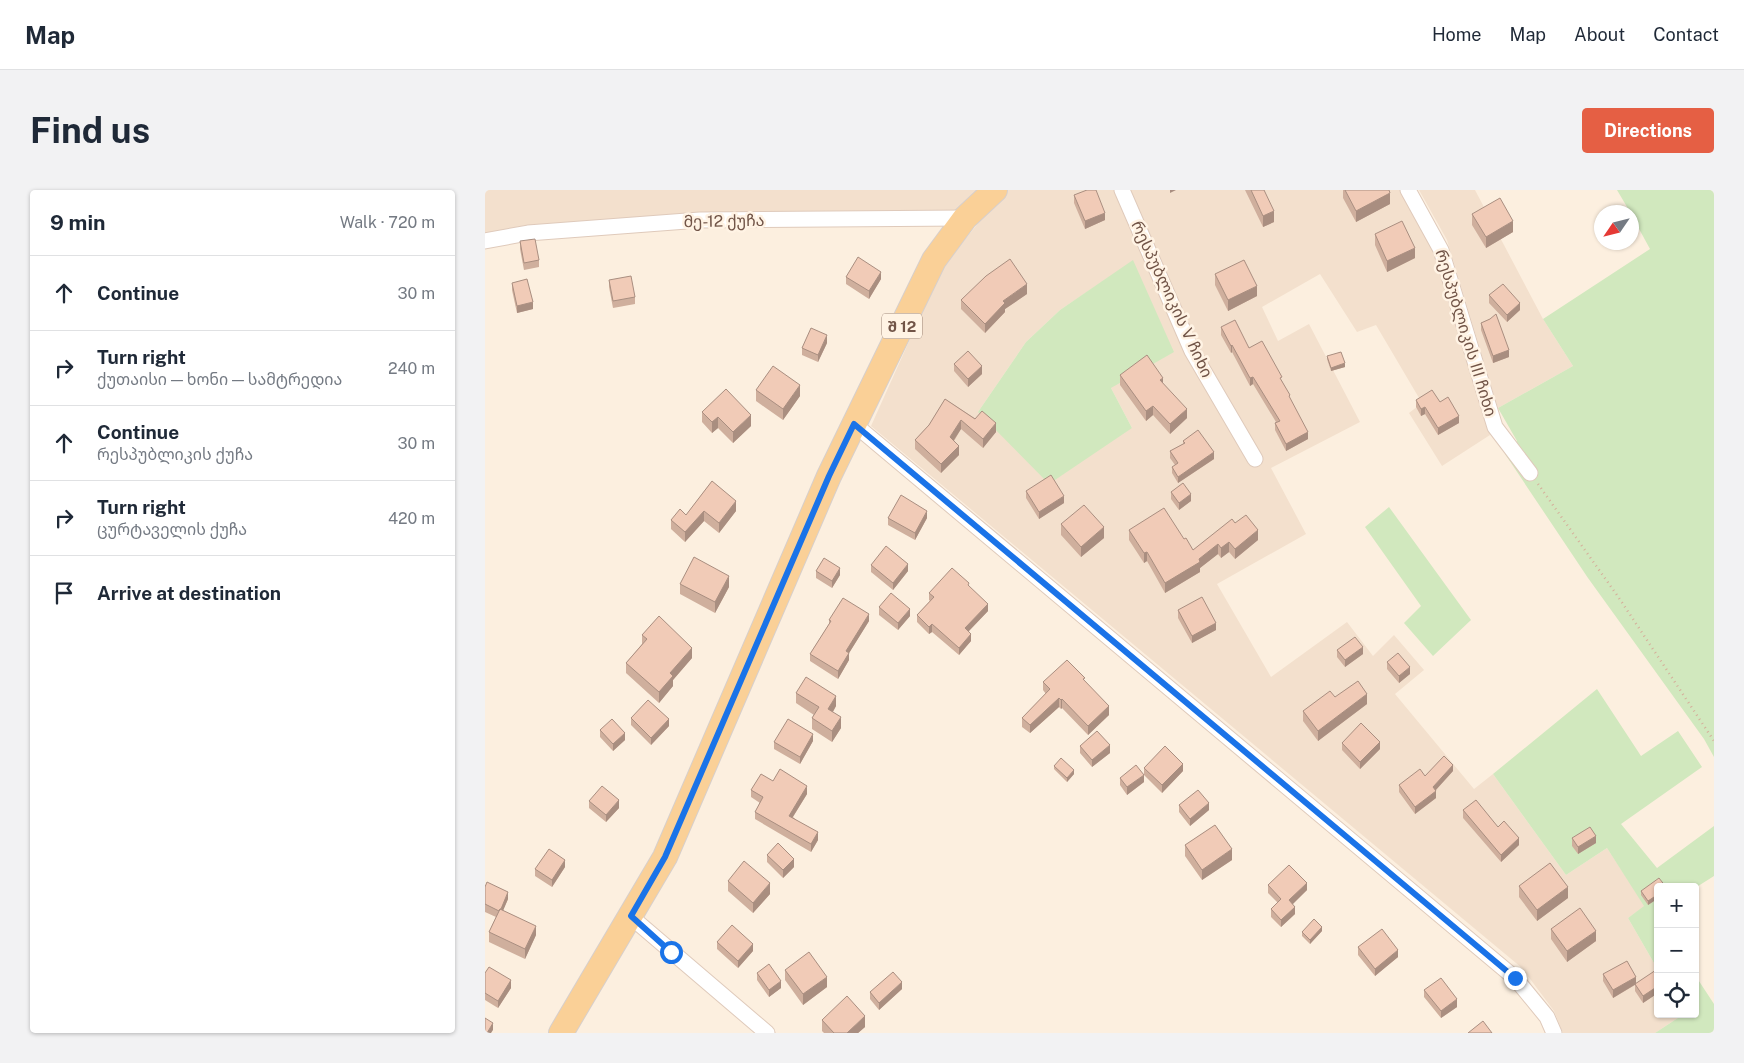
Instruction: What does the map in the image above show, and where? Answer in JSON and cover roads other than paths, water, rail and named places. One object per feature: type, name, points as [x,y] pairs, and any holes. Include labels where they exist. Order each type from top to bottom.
[{"type":"main road","name":"შ 12","points":[[561,1033],[665,857],[829,476],[934,260],[965,218],[995,190]]},
{"type":"street","name":"რესპუბლიკის V ჩიხი","points":[[1122,190],[1192,351],[1255,459]]},
{"type":"street","name":"რესპუბლიკის III ჩიხი","points":[[1408,190],[1441,250],[1495,427],[1530,473]]},
{"type":"street","name":"მე-12 ქუჩა","points":[[485,241],[527,233],[700,220],[965,218]]},
{"type":"street","points":[[854,424],[1515,978],[1547,1017],[1554,1033]]},
{"type":"street","points":[[631,916],[767,1033]]}]
